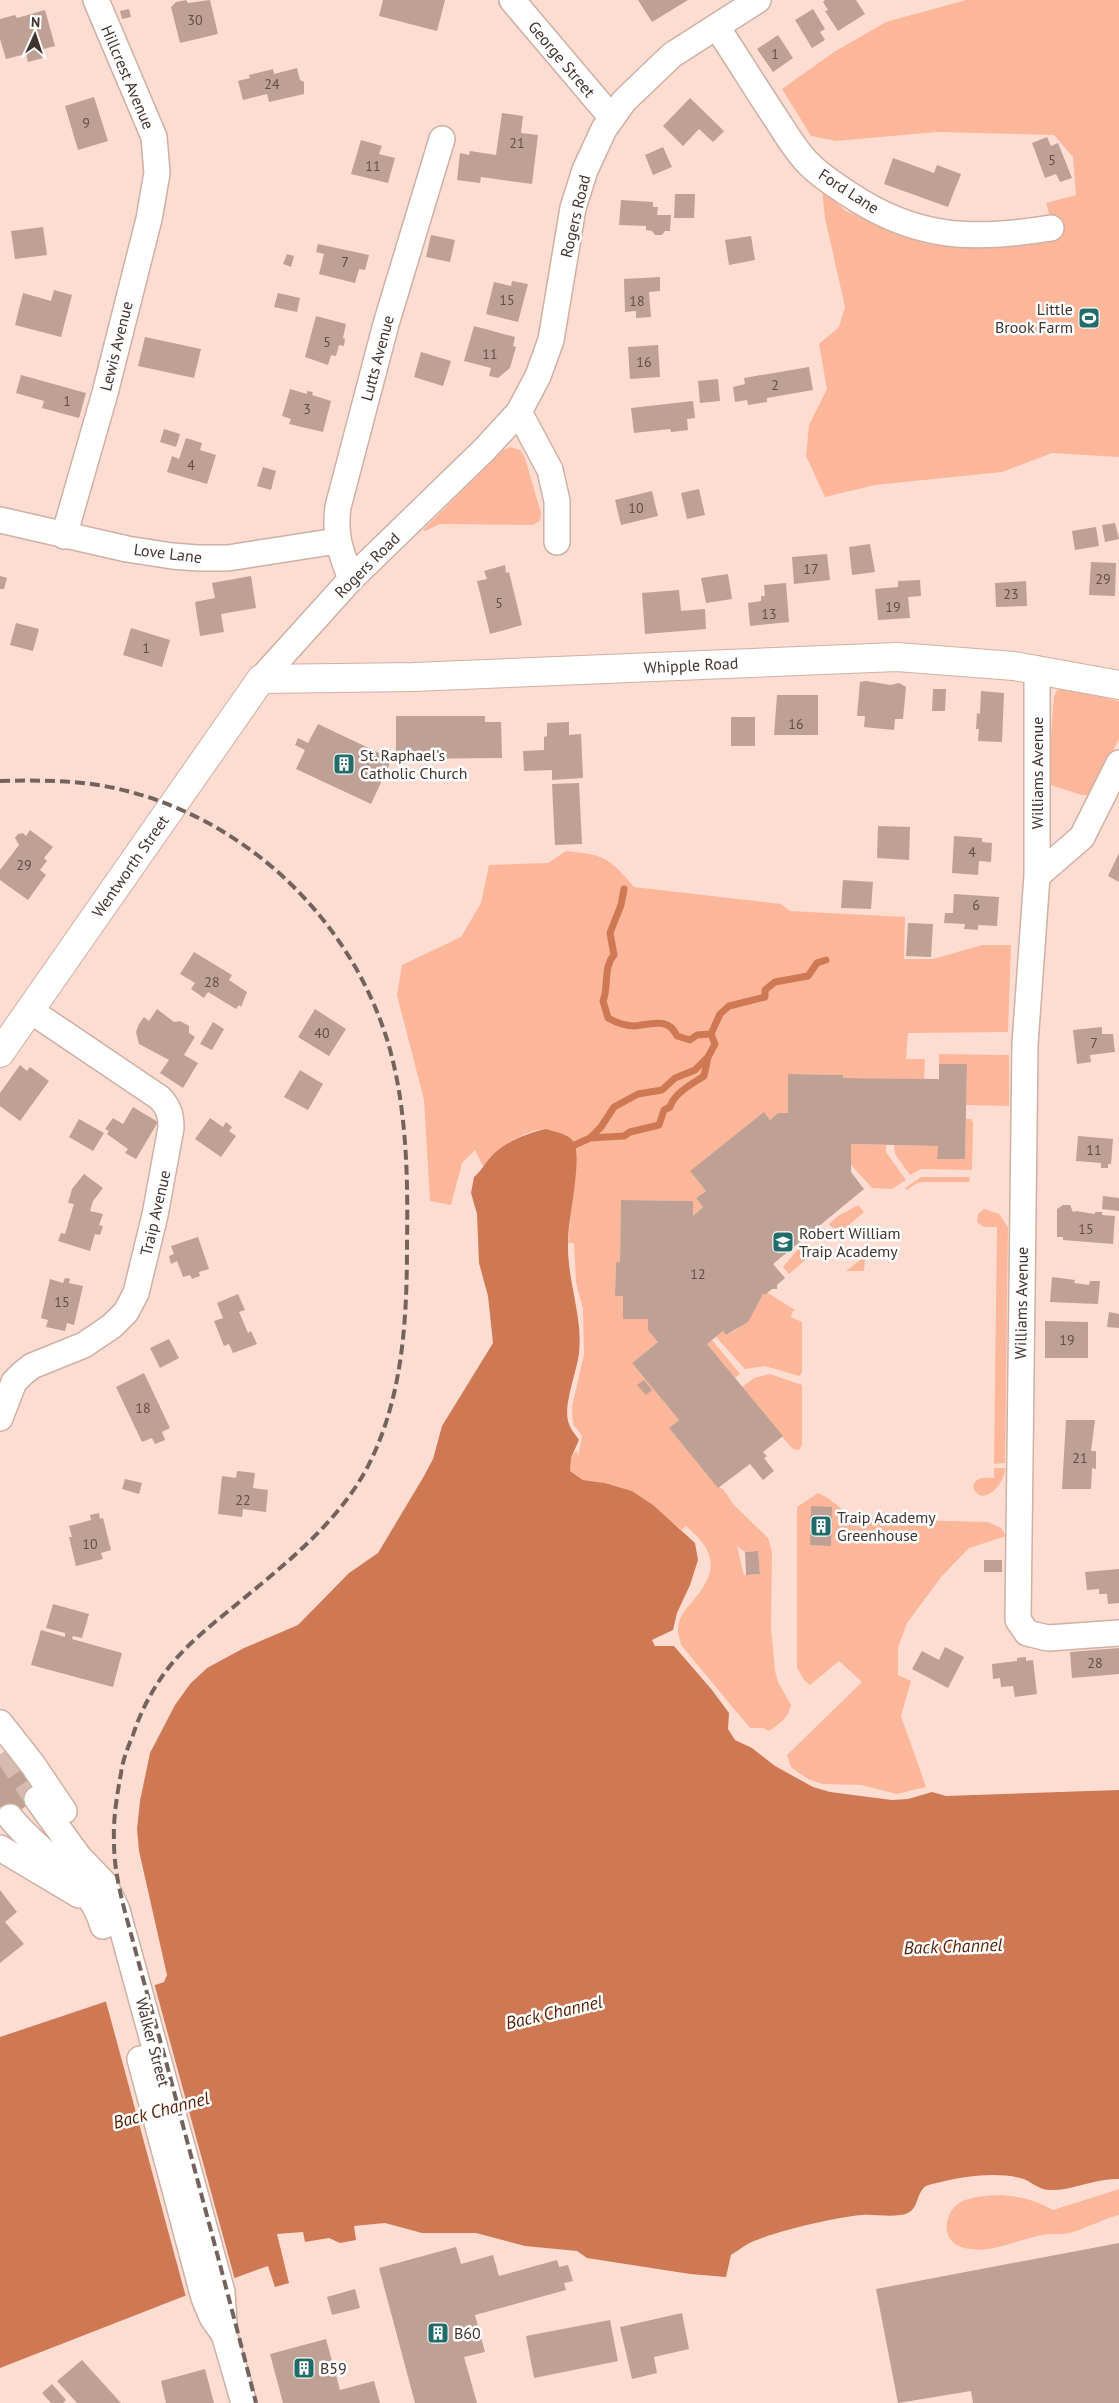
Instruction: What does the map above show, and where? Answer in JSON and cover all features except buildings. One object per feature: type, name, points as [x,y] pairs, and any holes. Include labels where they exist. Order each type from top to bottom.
[{"type":"main road","name":"Whipple Road","points":[[261,679],[459,675],[869,658],[940,659],[1036,669],[1119,685]]},
{"type":"main road","name":"Wentworth Street","points":[[0,1054],[261,679]]},
{"type":"street","name":"Hillcrest Avenue","points":[[96,0],[154,137],[157,155]]},
{"type":"street","name":"George Street","points":[[512,0],[612,118]]},
{"type":"street","name":"Rogers Road","points":[[261,679],[351,579],[485,449],[519,412],[538,376],[552,337],[577,195],[594,151],[612,118],[624,102],[672,55],[758,0]]},
{"type":"street","name":"Ford Lane","points":[[717,27],[803,157],[820,174],[860,201],[894,219],[927,230],[955,235],[981,236],[1050,228]]},
{"type":"street","name":"Lutts Avenue","points":[[351,579],[337,541],[338,507],[386,324],[442,139]]},
{"type":"street","name":"Lewis Avenue","points":[[64,536],[104,393],[149,219],[156,188],[157,155]]},
{"type":"street","points":[[519,412],[550,470],[557,502],[557,542]]},
{"type":"street","name":"Love Lane","points":[[0,520],[64,536],[172,556],[198,558],[228,558],[337,541]]},
{"type":"street","name":"Williams Avenue","points":[[1036,669],[1038,876],[1025,1044],[1018,1620],[1027,1634],[1042,1637],[1119,1632]]},
{"type":"street","points":[[1038,876],[1082,837],[1119,763]]},
{"type":"street","name":"Traip Avenue","points":[[0,1418],[14,1382],[23,1373],[32,1366],[84,1345],[112,1326],[126,1312],[136,1293],[156,1215],[171,1128],[171,1115],[167,1105],[160,1098],[31,1011]]},
{"type":"street","points":[[0,1723],[33,1765],[71,1822],[99,1894]]},
{"type":"street","name":"Walker Street","points":[[37,1799],[79,1856],[99,1894],[100,1914],[128,1981],[213,2295],[212,2317],[225,2337],[244,2403]]},
{"type":"street","name":"Walker Street","points":[[5,1824],[26,1836],[80,1882],[99,1894]]},
{"type":"street","points":[[0,1848],[99,1894]]},
{"type":"shaded area","points":[[966,0],[1119,0],[1119,457],[1052,453],[1002,472],[875,485],[825,497],[806,456],[809,425],[827,389],[819,344],[839,327],[845,307],[825,218],[822,190],[846,211],[923,243],[960,248],[1010,247],[1055,233],[1046,203],[1076,195],[1073,157],[1054,135],[937,132],[836,141],[811,136],[782,89],[834,52],[886,22]]},
{"type":"shaded area","points":[[510,447],[520,450],[525,458],[541,513],[540,521],[533,525],[440,524],[425,531],[423,530],[502,451]]},
{"type":"shaded area","points":[[1063,688],[1119,701],[1119,739],[1090,795],[1082,795],[1047,784],[1054,697],[1057,690]]},
{"type":"shaded area","points":[[566,851],[579,852],[598,856],[612,863],[634,887],[781,904],[790,911],[905,917],[904,959],[933,959],[982,945],[1011,945],[1008,1032],[908,1033],[906,1059],[925,1059],[924,1079],[843,1078],[843,1075],[788,1074],[788,1113],[778,1113],[770,1120],[764,1113],[690,1171],[706,1191],[696,1198],[703,1207],[693,1216],[693,1201],[621,1200],[620,1262],[616,1262],[615,1296],[623,1296],[623,1318],[648,1319],[658,1342],[632,1363],[679,1420],[669,1428],[718,1487],[723,1489],[734,1505],[768,1538],[772,1552],[771,1628],[775,1671],[778,1682],[791,1705],[786,1717],[769,1731],[763,1728],[750,1728],[681,1645],[678,1625],[684,1612],[704,1586],[711,1567],[707,1551],[702,1543],[686,1526],[682,1530],[632,1491],[605,1483],[583,1480],[570,1471],[571,1458],[577,1450],[578,1457],[582,1436],[573,1424],[572,1407],[584,1354],[583,1309],[576,1283],[574,1243],[568,1243],[576,1161],[575,1144],[552,1131],[540,1130],[531,1132],[503,1148],[484,1168],[475,1150],[462,1163],[451,1205],[430,1201],[424,1100],[397,995],[402,965],[461,937],[481,903],[489,865],[548,863]],"holes":[[[737,1546],[745,1552],[758,1551],[760,1574],[744,1575]]]},
{"type":"shaded area","points":[[939,1054],[1009,1055],[1009,1106],[966,1105],[967,1064],[939,1064]]},
{"type":"shaded area","points":[[966,1119],[971,1119],[973,1123],[972,1170],[921,1169],[910,1175],[895,1154],[894,1145],[938,1146],[938,1159],[965,1159]]},
{"type":"shaded area","points":[[851,1144],[886,1145],[886,1152],[906,1180],[892,1189],[872,1188],[851,1165]]},
{"type":"shaded area","points":[[921,1177],[970,1177],[969,1182],[923,1182],[917,1183],[907,1190],[905,1188]]},
{"type":"shaded area","points":[[858,1205],[864,1212],[838,1234],[829,1224],[838,1216]]},
{"type":"shaded area","points":[[984,1209],[999,1214],[1008,1227],[1005,1463],[994,1464],[997,1227],[984,1227],[977,1222],[978,1214]]},
{"type":"shaded area","points":[[807,1242],[815,1252],[789,1274],[783,1267],[798,1249]]},
{"type":"shaded area","points":[[878,1246],[882,1247],[885,1257],[865,1258],[864,1271],[846,1271]]},
{"type":"shaded area","points":[[768,1293],[795,1310],[792,1312],[791,1317],[802,1322],[802,1373],[799,1376],[765,1366],[745,1369],[716,1337],[723,1331],[726,1335],[740,1327],[749,1318],[763,1294]]},
{"type":"shaded area","points":[[712,1340],[740,1374],[735,1378],[707,1344]]},
{"type":"shaded area","points":[[770,1374],[802,1385],[802,1445],[799,1450],[793,1449],[742,1387],[754,1378]]},
{"type":"shaded area","points":[[994,1468],[1005,1468],[1004,1475],[997,1488],[986,1495],[976,1493],[973,1486],[975,1483],[979,1479],[994,1478]]},
{"type":"shaded area","points":[[818,1493],[843,1510],[868,1519],[988,1522],[1001,1528],[1006,1536],[969,1548],[942,1576],[907,1623],[898,1648],[898,1675],[911,1681],[901,1716],[926,1787],[897,1794],[861,1785],[823,1784],[810,1780],[791,1767],[787,1755],[862,1682],[839,1661],[810,1685],[804,1680],[797,1668],[797,1507]]},
{"type":"shaded area","points":[[1119,2189],[1119,2215],[1069,2233],[1042,2235],[981,2250],[961,2247],[954,2243],[949,2237],[947,2230],[949,2216],[953,2209],[965,2200],[976,2197],[1010,2196],[1032,2201],[1053,2210]]},
{"type":"water","name":"Back Channel","points":[[546,1129],[570,1138],[575,1145],[576,1154],[568,1257],[580,1339],[578,1361],[567,1408],[567,1417],[570,1426],[579,1440],[571,1458],[570,1471],[583,1480],[605,1483],[632,1491],[653,1505],[695,1543],[698,1560],[690,1585],[677,1613],[673,1630],[652,1640],[655,1646],[674,1646],[712,1690],[729,1713],[728,1729],[735,1740],[752,1748],[775,1766],[813,1787],[830,1792],[892,1800],[908,1799],[932,1792],[946,1796],[1119,1790],[1119,2179],[1101,2180],[1057,2190],[1044,2189],[1024,2179],[1001,2175],[970,2177],[931,2184],[922,2189],[914,2207],[907,2214],[890,2216],[862,2215],[836,2219],[792,2229],[751,2242],[731,2255],[726,2277],[690,2274],[587,2258],[577,2251],[525,2246],[476,2233],[422,2233],[385,2223],[354,2226],[356,2240],[340,2243],[329,2238],[305,2242],[303,2232],[277,2234],[289,2283],[275,2287],[268,2266],[182,2297],[0,2368],[0,2037],[164,1982],[167,1975],[139,1851],[137,1829],[140,1801],[150,1753],[175,1705],[190,1684],[207,1668],[244,1648],[298,1625],[349,1573],[378,1553],[433,1459],[442,1426],[493,1343],[488,1296],[479,1263],[477,1214],[471,1193],[474,1177],[494,1153],[501,1148],[523,1136]]},
{"type":"pier","points":[[154,1983],[235,2280],[186,2297],[105,1998]]},
{"type":"waterway","points":[[624,889],[621,905],[610,933],[614,955],[608,965],[603,1001],[608,1018],[621,1024],[632,1026],[653,1023],[664,1024],[674,1030],[677,1036],[690,1040],[697,1035],[711,1034]]},
{"type":"waterway","points":[[568,1148],[590,1138],[601,1127],[614,1107],[638,1094],[662,1090],[675,1078],[695,1070],[708,1057],[715,1044],[711,1034],[720,1014],[729,1006],[765,997],[765,990],[775,982],[808,976],[817,963],[826,960]]},
{"type":"waterway","points":[[590,1138],[624,1136],[630,1132],[659,1125],[664,1110],[670,1107],[675,1097],[704,1076],[708,1057]]},
{"type":"tunnel","points":[[5,1751],[37,1799]]},
{"type":"railway","points":[[0,781],[75,782],[119,789],[166,803],[210,824],[251,850],[288,882],[321,917],[349,957],[372,1000],[389,1046],[400,1095],[406,1169],[406,1301],[404,1330],[395,1387],[379,1442],[355,1488],[325,1525],[273,1574],[195,1640],[167,1670],[144,1707],[124,1758],[116,1807],[115,1856],[121,1896],[256,2403]]},
{"type":"place","name":"Little Brook Farm","points":[[1089,318]]},
{"type":"place","name":"St. Raphael's Catholic Church","points":[[344,764]]},
{"type":"place","name":"Robert William Traip Academy","points":[[783,1242]]},
{"type":"place","name":"Traip Academy Greenhouse","points":[[821,1526]]},
{"type":"place","name":"B60","points":[[438,2333]]},
{"type":"place","name":"B59","points":[[304,2368]]}]
